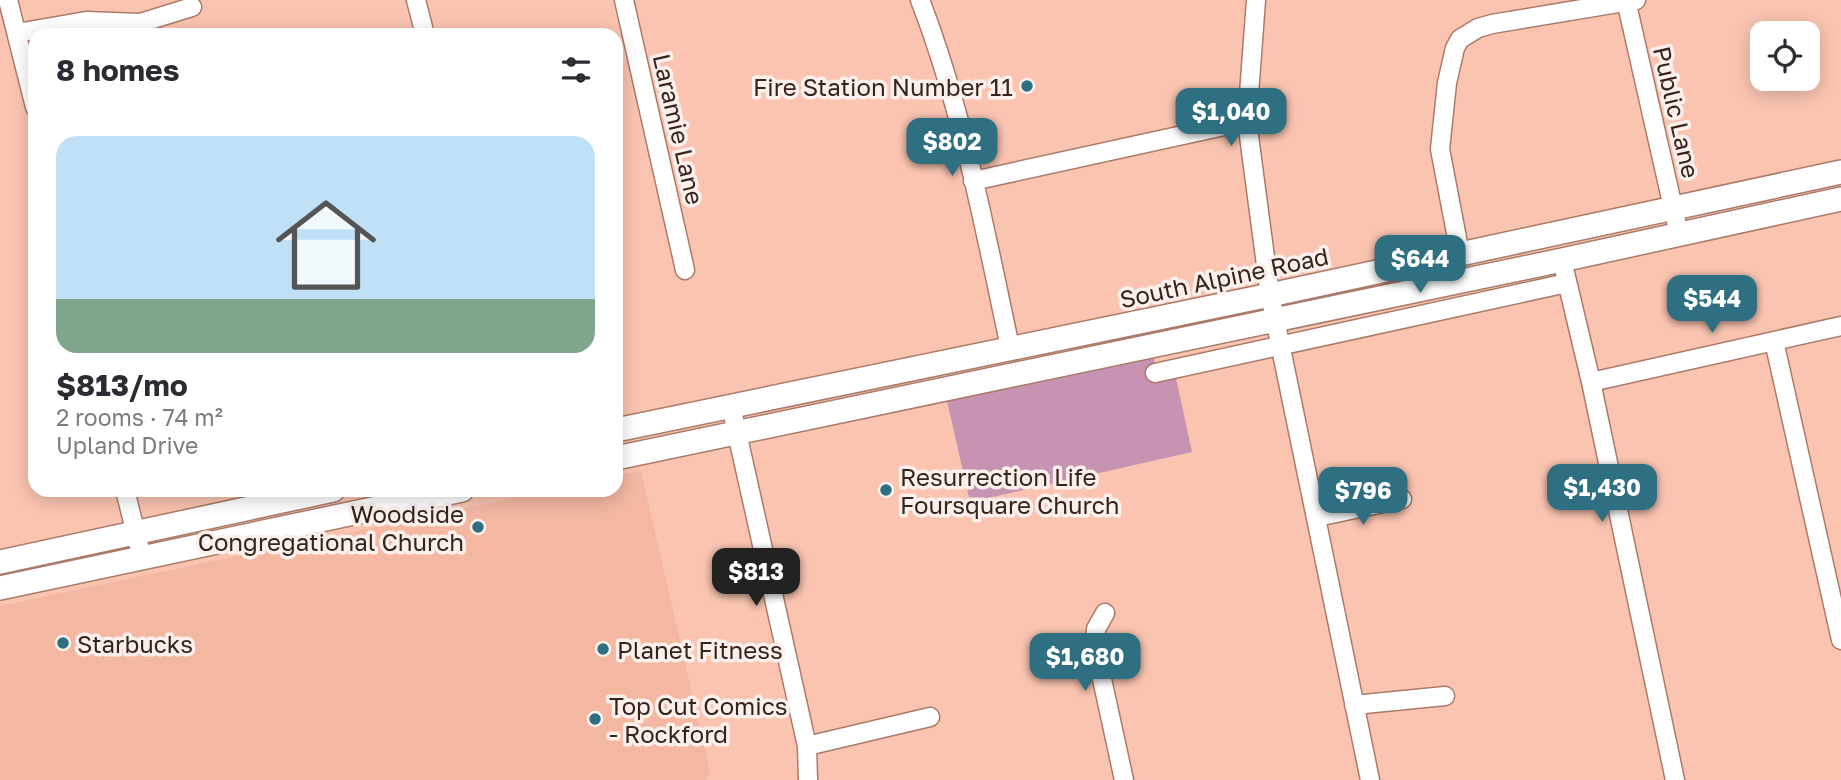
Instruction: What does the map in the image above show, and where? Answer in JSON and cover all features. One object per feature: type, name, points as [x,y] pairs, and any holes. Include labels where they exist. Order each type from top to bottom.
[{"type":"main road","name":"South Alpine Road","points":[[623,429],[1270,295],[1841,172]]},
{"type":"main road","points":[[623,457],[1841,199]]},
{"type":"main road","points":[[0,562],[299,497]]},
{"type":"main road","points":[[0,588],[429,497]]},
{"type":"street","points":[[8,0],[28,77]]},
{"type":"street","points":[[416,0],[423,28]]},
{"type":"street","name":"Laramie Lane","points":[[624,0],[685,270]]},
{"type":"street","points":[[920,0],[937,44],[973,181],[1010,347]]},
{"type":"street","points":[[1256,0],[1247,121],[1270,295],[1370,780]]},
{"type":"street","points":[[1460,254],[1440,149],[1441,124],[1452,61],[1460,40],[1478,28],[1492,24],[1630,1]]},
{"type":"street","name":"Public Lane","points":[[1630,1],[1679,234]]},
{"type":"street","points":[[46,28],[86,21],[140,23],[192,7]]},
{"type":"street","points":[[18,33],[28,31]]},
{"type":"street","points":[[973,181],[1247,121]]},
{"type":"street","points":[[1562,260],[1591,382],[1675,780]]},
{"type":"street","points":[[1155,373],[1567,283]]},
{"type":"street","points":[[1591,382],[1841,326]]},
{"type":"street","points":[[1774,341],[1841,640]]},
{"type":"street","points":[[731,406],[807,746],[808,780]]},
{"type":"street","points":[[127,497],[142,558]]},
{"type":"street","points":[[1317,517],[1402,499]]},
{"type":"street","points":[[1105,613],[1096,629],[1095,647],[1124,780]]},
{"type":"street","points":[[1354,705],[1445,696]]},
{"type":"street","points":[[807,746],[930,717]]},
{"type":"shaded area","points":[[1153,355],[1159,382],[1176,378],[1192,452],[970,502],[947,401]]},
{"type":"shaded area","points":[[641,471],[710,771],[706,780],[0,780],[0,606],[518,497],[623,497],[623,475]]},
{"type":"place","name":"Fire Station Number 11","points":[[1027,86]]},
{"type":"place","name":"Resurrection Life Foursquare Church","points":[[886,490]]},
{"type":"place","name":"Woodside Congregational Church","points":[[478,527]]},
{"type":"place","name":"Starbucks","points":[[63,643]]},
{"type":"place","name":"Planet Fitness","points":[[603,649]]},
{"type":"place","name":"Top Cut Comics - Rockford","points":[[595,719]]}]
